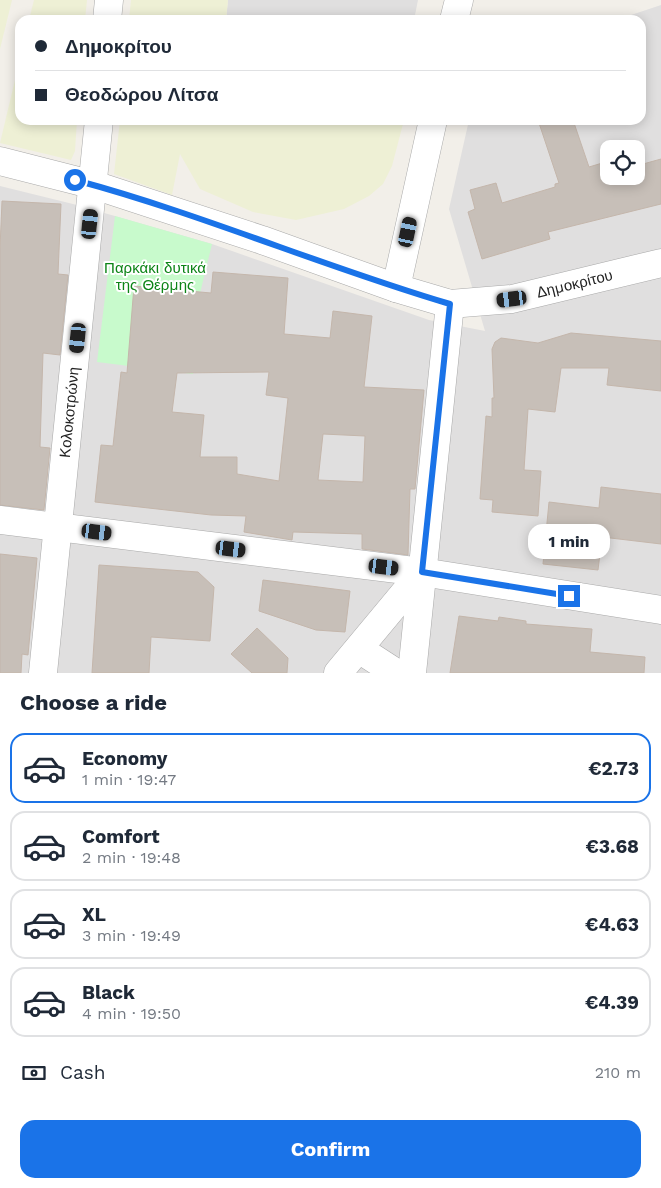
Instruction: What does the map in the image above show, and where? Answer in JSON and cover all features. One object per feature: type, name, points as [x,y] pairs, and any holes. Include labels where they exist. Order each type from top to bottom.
[{"type":"street","points":[[108,15],[109,0]]},
{"type":"street","points":[[455,15],[459,0]]},
{"type":"street","name":"Κολοκοτρώνη","points":[[43,673],[100,125]]},
{"type":"street","points":[[396,288],[432,125]]},
{"type":"street","name":"Δημοκρίτου","points":[[0,161],[94,186],[262,240],[396,288],[450,304],[512,299],[661,263]]},
{"type":"street","points":[[412,673],[450,304]]},
{"type":"street","points":[[0,520],[422,572],[661,610]]},
{"type":"street","points":[[338,673],[422,572]]},
{"type":"street","points":[[358,649],[396,673]]},
{"type":"shaded area","points":[[228,0],[418,0],[415,15],[226,15]]},
{"type":"shaded area","points":[[661,5],[661,673],[0,673],[0,186],[73,204],[212,244],[429,320],[485,331],[449,209],[468,125],[646,125],[646,15],[631,15]]},
{"type":"green space","points":[[0,0],[12,0],[0,49]]},
{"type":"green space","points":[[34,0],[87,0],[86,15],[30,15]]},
{"type":"green space","points":[[131,0],[228,0],[226,15],[130,15]]},
{"type":"green space","points":[[15,80],[15,125],[77,125],[75,151],[71,160],[0,143]]},
{"type":"green space","points":[[119,125],[403,125],[392,166],[383,184],[369,196],[344,209],[296,220],[253,212],[200,189],[180,154],[172,195],[114,174]]},
{"type":"green space","name":"Παρκάκι δυτικά της Θέρμης","points":[[115,216],[212,244],[194,318],[193,374],[97,362]]},
{"type":"building","points":[[540,125],[575,125],[589,167],[600,164],[600,185],[645,185],[645,163],[661,159],[661,204],[548,232],[550,239],[482,259],[468,212],[475,209],[470,190],[496,183],[502,203],[555,187],[555,184],[559,183]]},
{"type":"building","points":[[2,201],[61,204],[58,274],[68,275],[60,355],[43,353],[40,447],[50,448],[44,510],[0,505],[0,248]]},
{"type":"building","points":[[213,272],[288,278],[284,334],[330,338],[333,311],[372,316],[364,387],[424,390],[415,489],[410,489],[408,555],[362,549],[362,534],[293,532],[292,540],[244,532],[246,516],[211,515],[95,502],[101,445],[113,446],[121,372],[127,373],[134,286],[211,293]],"holes":[[[269,372],[266,395],[288,398],[279,481],[237,474],[237,457],[200,457],[204,415],[172,412],[177,373]],[[323,434],[365,436],[363,482],[318,480]]]},
{"type":"building","points":[[571,333],[661,341],[661,391],[607,385],[609,368],[561,368],[555,412],[528,409],[524,470],[541,471],[538,516],[492,512],[493,500],[480,499],[486,416],[492,417],[492,398],[494,398],[492,349],[495,342],[501,338],[538,343]]},
{"type":"building","points":[[601,487],[661,494],[661,544],[602,537],[598,570],[543,564],[549,502],[599,508]]},
{"type":"building","points":[[0,554],[37,558],[28,655],[22,654],[21,673],[0,673]]},
{"type":"building","points":[[99,565],[198,572],[214,587],[210,641],[151,637],[149,673],[92,673]]},
{"type":"building","points":[[263,580],[350,591],[345,632],[316,630],[259,611]]},
{"type":"building","points":[[459,616],[498,621],[499,617],[526,621],[526,624],[592,629],[590,652],[645,657],[644,673],[450,673]]},
{"type":"building","points":[[257,628],[288,658],[287,673],[252,673],[231,654]]},
{"type":"route","points":[[75,180],[262,240],[396,288],[450,304],[422,572],[569,596]]}]
